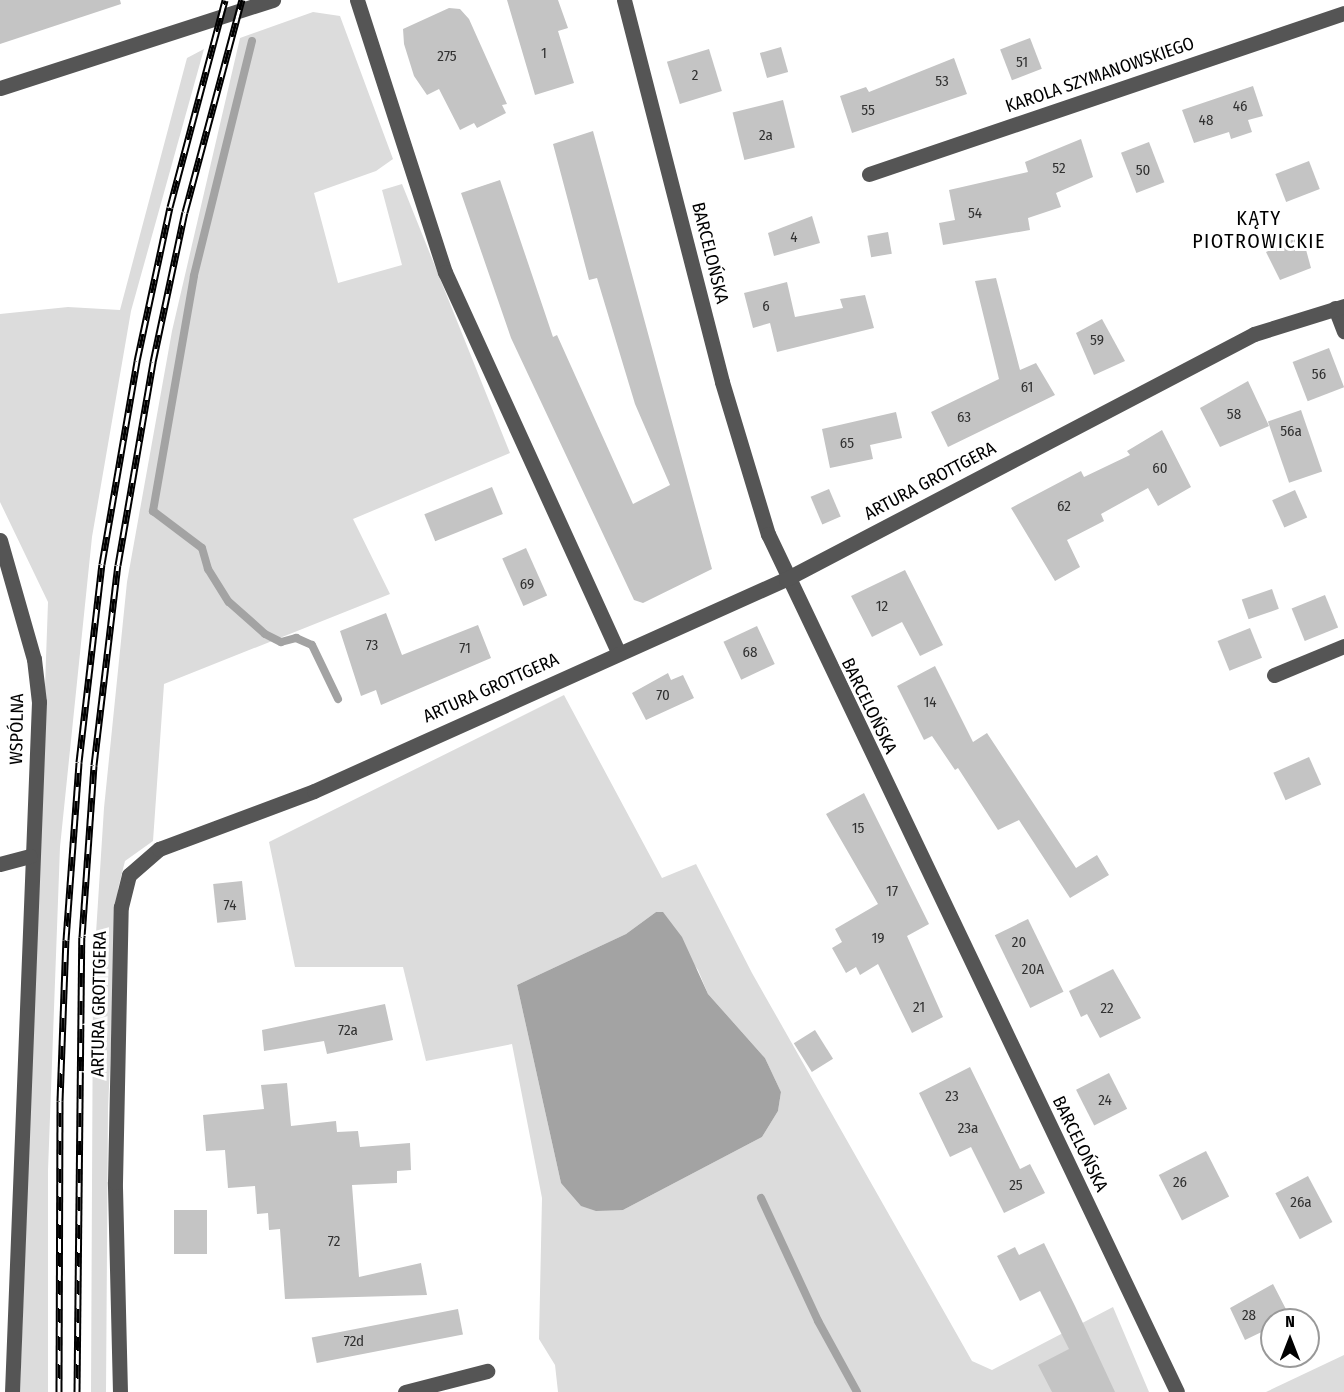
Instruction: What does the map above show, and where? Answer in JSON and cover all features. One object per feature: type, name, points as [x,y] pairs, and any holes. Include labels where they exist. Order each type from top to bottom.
[{"type":"street","points":[[0,88],[273,0]]},
{"type":"street","points":[[357,0],[445,272],[619,652]]},
{"type":"street","name":"BARCELOŃSKA","points":[[624,0],[722,382],[753,492],[786,579],[1177,1392]]},
{"type":"street","name":"KAROLA SZYMANOWSKIEGO","points":[[869,174],[1344,13]]},
{"type":"street","name":"ARTURA GROTTGERA","points":[[120,1392],[116,1170],[121,907],[129,876],[159,849],[314,791],[619,652],[786,579],[1254,334],[1340,307],[1344,331]]},
{"type":"street","name":"WSPÓLNA","points":[[0,540],[34,659],[39,702],[30,856],[12,1392]]},
{"type":"street","points":[[1274,675],[1344,646]]},
{"type":"street","points":[[0,864],[30,856]]},
{"type":"street","points":[[405,1392],[488,1371]]},
{"type":"shaded area","points":[[313,12],[340,16],[393,159],[376,171],[314,193],[338,283],[402,265],[382,190],[402,184],[510,453],[353,519],[390,594],[164,684],[153,841],[125,861],[118,889],[108,1109],[106,1392],[91,1392],[93,980],[104,808],[127,582],[172,331],[240,38]]},
{"type":"shaded area","points":[[204,49],[131,311],[92,537],[60,847],[48,1171],[48,1392],[20,1392],[48,602],[0,502],[0,314],[68,307],[120,310],[187,58]]},
{"type":"shaded area","points":[[564,695],[662,878],[696,864],[752,973],[972,1361],[992,1370],[1113,1307],[1149,1392],[558,1392],[555,1365],[539,1339],[542,1198],[512,1044],[426,1061],[403,967],[295,967],[269,842]],"holes":[[[656,912],[698,970],[708,994],[765,1058],[781,1092],[778,1111],[762,1137],[623,1210],[561,1183],[517,985],[626,934]]]},
{"type":"shaded area","points":[[656,912],[663,912],[682,937],[708,994],[765,1058],[781,1092],[778,1111],[762,1137],[623,1210],[596,1211],[581,1206],[561,1183],[517,985],[626,934]]},
{"type":"shaded area","points":[[1344,1355],[1344,1392],[1266,1392],[1320,1368]]},
{"type":"building","points":[[0,0],[120,0],[121,4],[0,44]]},
{"type":"building","points":[[507,0],[558,0],[568,28],[558,31],[574,83],[535,95]]},
{"type":"building","points":[[449,8],[460,9],[469,19],[507,104],[502,105],[506,113],[477,128],[474,123],[460,130],[439,89],[427,95],[414,76],[404,44],[403,29]]},
{"type":"building","points":[[1030,38],[1042,69],[1012,80],[1000,49]]},
{"type":"building","points":[[781,47],[788,72],[767,78],[760,53]]},
{"type":"building","points":[[709,49],[722,91],[680,104],[667,62]]},
{"type":"building","points":[[954,58],[967,94],[852,133],[840,96],[866,87],[869,92]]},
{"type":"building","points":[[1253,86],[1263,116],[1248,120],[1252,132],[1231,139],[1229,132],[1194,143],[1182,110]]},
{"type":"building","points":[[783,100],[795,148],[744,160],[733,113]]},
{"type":"building","points":[[593,131],[712,569],[643,603],[634,600],[511,338],[461,193],[500,180],[553,337],[557,335],[633,504],[670,485],[635,404],[597,278],[589,280],[553,144]]},
{"type":"building","points":[[1081,139],[1093,177],[1056,193],[1061,207],[1028,218],[1030,230],[943,245],[939,223],[955,220],[949,190],[1028,172],[1025,162]]},
{"type":"building","points":[[1149,142],[1164,182],[1136,193],[1121,153]]},
{"type":"building","points":[[1309,161],[1320,189],[1286,202],[1275,174]]},
{"type":"building","points":[[812,216],[820,243],[774,256],[768,233]]},
{"type":"building","points":[[888,232],[892,254],[871,257],[867,236]]},
{"type":"building","points":[[1302,235],[1311,268],[1280,280],[1266,252]]},
{"type":"building","points":[[996,278],[1020,370],[1036,363],[1055,395],[948,447],[931,412],[999,379],[975,281]]},
{"type":"building","points":[[787,282],[795,317],[843,308],[840,299],[865,295],[874,328],[777,352],[770,323],[753,328],[744,293]]},
{"type":"building","points":[[1102,319],[1125,361],[1094,375],[1076,333]]},
{"type":"building","points":[[1329,348],[1344,387],[1308,401],[1293,362]]},
{"type":"building","points":[[1248,381],[1269,426],[1220,447],[1200,408]]},
{"type":"building","points":[[1301,410],[1322,471],[1289,483],[1268,421]]},
{"type":"building","points":[[896,412],[902,438],[870,445],[873,459],[830,468],[822,429]]},
{"type":"building","points":[[1162,430],[1191,487],[1158,506],[1148,488],[1101,514],[1104,521],[1067,540],[1080,567],[1055,581],[1011,508],[1081,471],[1084,477],[1130,455],[1127,451]]},
{"type":"building","points":[[492,487],[503,514],[435,541],[424,514]]},
{"type":"building","points":[[829,489],[841,517],[822,524],[811,497]]},
{"type":"building","points":[[1295,490],[1307,517],[1284,528],[1272,500]]},
{"type":"building","points":[[526,548],[547,596],[523,606],[502,559]]},
{"type":"building","points":[[905,570],[943,645],[920,656],[902,622],[872,637],[851,596]]},
{"type":"building","points":[[1272,589],[1279,609],[1249,619],[1242,599]]},
{"type":"building","points":[[1325,595],[1338,627],[1305,641],[1292,608]]},
{"type":"building","points":[[386,613],[402,655],[478,625],[491,658],[381,705],[376,690],[361,696],[340,631]]},
{"type":"building","points":[[757,626],[775,664],[741,680],[723,642]]},
{"type":"building","points":[[1250,628],[1262,658],[1230,671],[1218,641]]},
{"type":"building","points":[[935,666],[973,742],[987,733],[1076,868],[1097,855],[1109,875],[1070,898],[1019,820],[998,830],[958,768],[955,770],[932,736],[924,740],[897,686]]},
{"type":"building","points":[[668,673],[671,680],[683,675],[694,698],[646,720],[632,693]]},
{"type":"building","points":[[1309,757],[1321,784],[1286,800],[1273,773]]},
{"type":"building","points":[[864,793],[929,924],[907,936],[943,1017],[912,1033],[878,964],[860,975],[856,967],[846,973],[832,948],[842,942],[835,929],[878,904],[826,814]]},
{"type":"building","points":[[242,881],[246,920],[217,923],[213,884]]},
{"type":"building","points":[[1028,919],[1064,992],[1030,1008],[995,935]]},
{"type":"building","points":[[1113,969],[1141,1018],[1100,1038],[1087,1014],[1081,1017],[1069,991]]},
{"type":"building","points":[[385,1004],[393,1040],[327,1054],[324,1041],[264,1051],[262,1030]]},
{"type":"building","points":[[815,1030],[833,1059],[812,1072],[794,1043]]},
{"type":"building","points":[[970,1067],[1020,1169],[1030,1164],[1045,1193],[1004,1213],[971,1147],[950,1157],[919,1093]]},
{"type":"building","points":[[1109,1073],[1127,1109],[1094,1125],[1076,1090]]},
{"type":"building","points":[[287,1083],[291,1126],[336,1121],[337,1132],[358,1131],[360,1147],[410,1143],[411,1170],[397,1171],[397,1183],[352,1185],[359,1277],[421,1263],[427,1295],[285,1299],[280,1229],[269,1230],[268,1213],[257,1214],[255,1186],[228,1188],[225,1150],[206,1151],[203,1115],[264,1109],[261,1085]]},
{"type":"building","points":[[1206,1151],[1229,1196],[1182,1221],[1159,1175]]},
{"type":"building","points":[[1308,1176],[1332,1222],[1300,1239],[1275,1193]]},
{"type":"building","points":[[174,1210],[207,1210],[207,1254],[174,1254]]},
{"type":"building","points":[[1044,1243],[1115,1392],[1052,1392],[1038,1365],[1069,1349],[1040,1291],[1020,1301],[997,1256],[1015,1247],[1019,1255]]},
{"type":"building","points":[[1273,1284],[1285,1308],[1260,1308],[1260,1333],[1245,1340],[1230,1308]]},
{"type":"building","points":[[458,1309],[463,1335],[317,1363],[312,1337]]},
{"type":"waterway","points":[[252,41],[194,276],[153,511],[202,548],[208,569],[229,602],[265,634],[281,642],[296,638],[312,645],[338,699]]},
{"type":"waterway","points":[[761,1198],[818,1321],[857,1392]]},
{"type":"railway","points":[[59,1392],[60,1101],[66,940],[79,762],[102,564],[137,361],[170,207],[225,0]]},
{"type":"railway","points":[[77,1392],[82,937],[94,765],[118,565],[153,362],[185,212],[242,0]]},
{"type":"district","name":"KĄTY PIOTROWICKIE","points":[[1259,230]]}]
